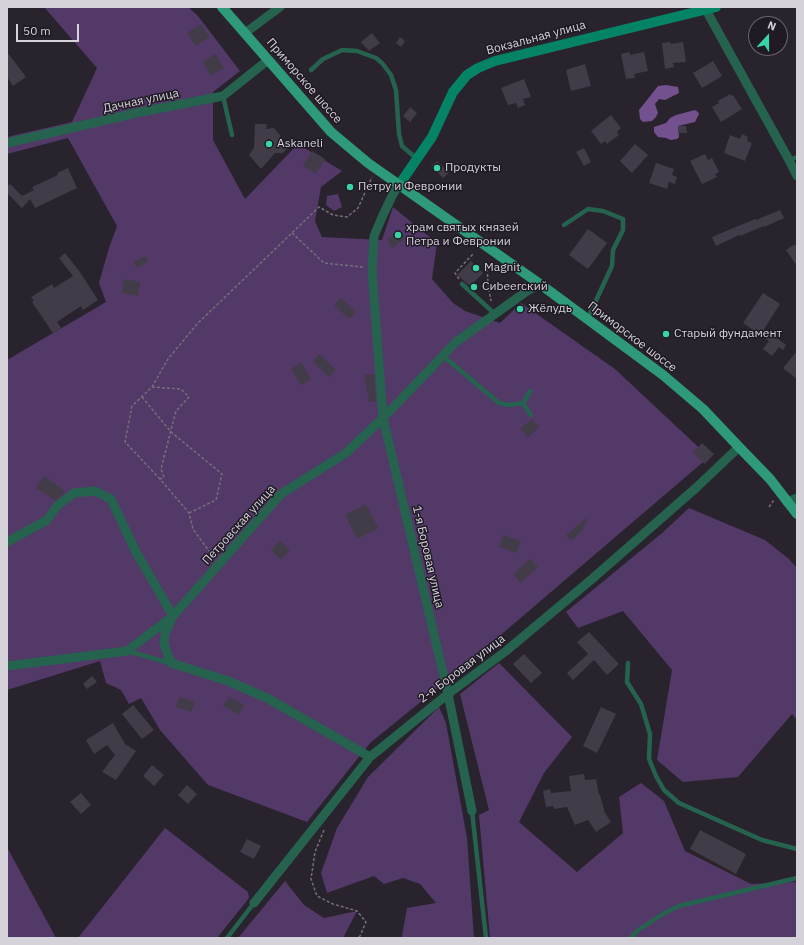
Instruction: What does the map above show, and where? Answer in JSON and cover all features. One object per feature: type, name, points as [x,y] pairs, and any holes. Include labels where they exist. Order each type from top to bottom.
[{"type":"main road","name":"Приморское шоссе","points":[[222,7],[331,132],[368,163],[540,284],[663,375],[702,409],[739,446],[770,480],[797,514]]},
{"type":"street","points":[[245,33],[280,7]]},
{"type":"street","name":"Вокзальная улица","points":[[399,185],[432,137],[453,92],[467,75],[478,68],[495,61],[716,7]]},
{"type":"street","points":[[706,10],[793,158],[797,176]]},
{"type":"street","name":"Дачная улица","points":[[7,143],[136,113],[223,96],[268,60]]},
{"type":"street","name":"1-я Боровая улица","points":[[399,185],[393,194],[374,236],[372,271],[383,418],[448,694],[472,811]]},
{"type":"street","name":"Петровская улица","points":[[7,666],[127,651],[174,616],[281,494],[307,476],[346,453],[383,418],[456,342],[527,291],[540,284]]},
{"type":"street","name":"2-я Боровая улица","points":[[254,903],[370,757],[448,694],[506,651],[592,579],[697,486],[739,446]]},
{"type":"street","points":[[7,542],[47,520],[57,506],[74,493],[95,491],[111,499],[136,552],[174,616],[165,634],[164,644],[171,663],[228,681],[267,698],[370,757]]},
{"type":"street","points":[[787,502],[797,498]]},
{"type":"lane","points":[[311,70],[323,59],[342,50],[357,50],[376,58],[382,63],[391,75],[396,90],[402,146],[417,159]]},
{"type":"lane","points":[[223,96],[232,135]]},
{"type":"lane","points":[[564,225],[588,209],[603,211],[623,220],[623,230],[613,250],[612,266],[587,320]]},
{"type":"lane","points":[[462,284],[495,314]]},
{"type":"lane","points":[[442,355],[499,403],[509,405],[523,404]]},
{"type":"lane","points":[[523,404],[530,391]]},
{"type":"lane","points":[[523,404],[531,414]]},
{"type":"lane","points":[[127,651],[171,663]]},
{"type":"lane","points":[[628,664],[627,682],[641,704],[650,734],[649,759],[664,790],[679,804],[762,840],[797,849]]},
{"type":"lane","name":"1-я Боровая улица","points":[[472,811],[486,938]]},
{"type":"lane","points":[[631,938],[637,931],[661,915],[679,906],[797,878]]},
{"type":"lane","name":"2-я Боровая улица","points":[[227,938],[254,903]]},
{"type":"path","points":[[219,564],[193,529],[189,513],[160,479],[125,442],[132,406],[152,387],[168,359],[198,323],[292,233],[319,208],[333,215],[347,217],[358,208],[372,177]]},
{"type":"path","points":[[292,233],[324,263],[362,267],[373,258]]},
{"type":"path","points":[[462,284],[455,273],[473,254]]},
{"type":"path","points":[[487,264],[488,284],[492,304],[487,306]]},
{"type":"path","points":[[152,387],[181,389],[189,397],[176,412],[161,469],[164,477],[160,479]]},
{"type":"path","points":[[142,396],[171,432],[222,474],[216,500],[189,513]]},
{"type":"path","points":[[326,824],[315,852],[311,879],[317,896],[333,904],[356,911],[366,922],[358,938]]},
{"type":"shaded area","points":[[44,7],[188,7],[198,16],[240,71],[213,92],[213,140],[245,199],[298,144],[342,171],[321,187],[315,221],[322,237],[382,240],[393,207],[437,243],[432,279],[453,303],[465,311],[500,323],[521,303],[615,369],[709,457],[455,674],[370,743],[307,822],[208,785],[160,730],[141,698],[129,704],[121,690],[106,683],[100,661],[7,690],[7,360],[106,302],[99,283],[117,226],[68,138],[7,154],[7,137],[72,122],[97,68]]},
{"type":"shaded area","points":[[666,85],[678,87],[679,93],[665,100],[659,99],[655,104],[658,113],[656,117],[652,121],[643,122],[640,119],[639,110],[658,86]]},
{"type":"shaded area","points":[[695,110],[699,114],[695,122],[678,126],[679,137],[677,139],[671,140],[658,137],[654,132],[654,127],[666,123],[670,118]]},
{"type":"shaded area","points":[[338,194],[342,207],[334,211],[326,205],[327,196]]},
{"type":"shaded area","points":[[689,508],[765,540],[789,559],[797,568],[797,720],[792,714],[738,777],[683,782],[657,760],[672,670],[623,611],[578,628],[566,612],[662,533]]},
{"type":"shaded area","points":[[499,663],[572,737],[544,773],[519,822],[577,872],[623,833],[619,797],[641,783],[664,801],[685,851],[751,884],[797,882],[797,938],[490,938],[479,815],[489,810],[460,694]]},
{"type":"shaded area","points":[[439,707],[446,723],[467,838],[474,938],[401,938],[407,908],[436,903],[420,884],[403,878],[384,884],[374,876],[327,893],[321,873],[337,828],[368,777]]},
{"type":"shaded area","points":[[165,828],[248,892],[249,898],[217,938],[78,938]]},
{"type":"shaded area","points":[[8,849],[56,938],[7,938]]},
{"type":"shaded area","points":[[285,881],[304,905],[324,918],[357,911],[343,938],[238,938]]},
{"type":"building","points":[[201,24],[210,37],[196,46],[187,33]]},
{"type":"building","points":[[372,33],[380,43],[369,51],[361,42]]},
{"type":"building","points":[[400,37],[405,41],[401,47],[396,43]]},
{"type":"building","points":[[670,42],[671,44],[683,42],[686,62],[673,63],[674,67],[665,69],[662,43]]},
{"type":"building","points":[[7,52],[26,77],[13,86],[7,77]]},
{"type":"building","points":[[630,52],[630,55],[644,52],[648,71],[634,74],[635,78],[626,79],[621,54]]},
{"type":"building","points":[[215,54],[224,68],[211,76],[203,62]]},
{"type":"building","points":[[713,61],[722,76],[702,88],[693,73]]},
{"type":"building","points":[[585,64],[591,86],[571,91],[566,70]]},
{"type":"building","points":[[524,79],[531,97],[523,99],[525,105],[518,108],[516,103],[508,105],[501,88]]},
{"type":"building","points":[[730,94],[731,96],[733,95],[742,109],[721,122],[712,107],[719,103],[718,101]]},
{"type":"building","points":[[410,107],[417,113],[410,122],[403,116]]},
{"type":"building","points":[[611,115],[621,128],[617,132],[619,135],[607,144],[605,141],[601,144],[591,131]]},
{"type":"building","name":"Askaneli","points":[[255,124],[267,124],[266,129],[274,128],[280,135],[281,141],[289,146],[283,153],[275,153],[261,169],[249,155],[254,148]]},
{"type":"building","points":[[678,126],[686,126],[687,133],[679,133]]},
{"type":"building","points":[[742,134],[748,137],[747,141],[752,143],[745,161],[724,153],[730,135],[740,139]]},
{"type":"building","points":[[635,144],[648,155],[632,173],[620,161]]},
{"type":"building","points":[[584,148],[591,162],[584,166],[576,152]]},
{"type":"building","points":[[312,151],[325,159],[316,174],[303,166]]},
{"type":"building","points":[[705,154],[708,160],[712,158],[719,172],[715,174],[717,177],[702,184],[690,161]]},
{"type":"building","points":[[437,161],[449,173],[443,178],[431,166]]},
{"type":"building","points":[[656,163],[674,169],[672,175],[677,177],[675,184],[669,182],[667,189],[649,183]]},
{"type":"building","points":[[68,168],[77,188],[35,208],[30,199],[22,208],[7,193],[7,187],[10,184],[22,196],[34,190],[32,187],[58,175],[57,173]]},
{"type":"building","points":[[780,210],[784,218],[764,227],[740,236],[739,235],[716,246],[712,237]]},
{"type":"building","points":[[588,229],[607,243],[588,269],[569,255]]},
{"type":"building","name":"храм святых князей Петра и Февронии","points":[[400,231],[405,239],[392,248],[387,239]]},
{"type":"building","points":[[795,244],[797,248],[797,266],[786,250]]},
{"type":"building","points":[[65,253],[80,272],[98,300],[83,310],[81,306],[57,322],[61,328],[53,333],[32,302],[34,301],[31,297],[52,284],[54,288],[73,276],[59,258]]},
{"type":"building","points":[[145,256],[148,262],[137,268],[134,262]]},
{"type":"building","points":[[471,261],[483,273],[470,286],[457,275]]},
{"type":"building","points":[[124,279],[140,282],[138,296],[122,293]]},
{"type":"building","points":[[763,293],[780,304],[764,329],[786,345],[783,350],[779,347],[772,356],[763,349],[769,341],[743,323]]},
{"type":"building","points":[[341,298],[356,312],[349,319],[334,305]]},
{"type":"building","points":[[797,351],[797,379],[783,368]]},
{"type":"building","points":[[319,354],[336,370],[329,377],[313,362]]},
{"type":"building","points":[[301,362],[311,379],[301,385],[291,369]]},
{"type":"building","points":[[374,374],[376,401],[369,402],[364,375]]},
{"type":"building","points":[[532,419],[539,427],[528,437],[520,429]]},
{"type":"building","points":[[702,443],[714,454],[705,464],[693,453]]},
{"type":"building","points":[[44,476],[65,491],[55,500],[36,488]]},
{"type":"building","points":[[366,504],[378,528],[357,539],[345,515]]},
{"type":"building","points":[[588,517],[582,531],[571,541],[566,535]]},
{"type":"building","points":[[503,535],[521,541],[517,553],[499,547]]},
{"type":"building","points":[[280,541],[290,550],[281,560],[271,550]]},
{"type":"building","points":[[530,559],[538,567],[521,583],[513,574]]},
{"type":"building","points":[[589,632],[619,664],[607,675],[594,660],[573,680],[567,673],[588,654],[577,642]]},
{"type":"building","points":[[524,654],[542,673],[531,683],[513,664]]},
{"type":"building","points":[[92,676],[97,682],[87,689],[83,684]]},
{"type":"building","points":[[180,697],[195,702],[191,712],[176,707]]},
{"type":"building","points":[[229,697],[244,705],[239,715],[223,706]]},
{"type":"building","points":[[133,705],[154,730],[142,739],[122,714]]},
{"type":"building","points":[[601,707],[616,714],[597,753],[583,746]]},
{"type":"building","points":[[113,723],[125,744],[136,751],[116,780],[102,772],[115,755],[107,745],[94,754],[86,740]]},
{"type":"building","points":[[152,765],[164,775],[154,786],[143,776]]},
{"type":"building","points":[[584,774],[585,780],[596,779],[605,813],[611,822],[596,832],[588,820],[575,825],[567,807],[554,809],[553,806],[546,807],[543,791],[550,789],[551,793],[571,791],[569,776]]},
{"type":"building","points":[[187,785],[197,794],[188,804],[178,795]]},
{"type":"building","points":[[81,793],[91,805],[81,814],[70,802]]},
{"type":"building","points":[[700,830],[746,854],[736,874],[690,849]]},
{"type":"building","points":[[247,839],[261,846],[254,859],[240,852]]},
{"type":"place","name":"Askaneli","points":[[269,144]]},
{"type":"place","name":"Продукты","points":[[437,168]]},
{"type":"place","name":"Петру и Февронии","points":[[350,187]]},
{"type":"place","name":"храм святых князей Петра и Февронии","points":[[398,235]]},
{"type":"place","name":"Magnit","points":[[476,268]]},
{"type":"place","name":"Сиbeerский","points":[[474,287]]},
{"type":"place","name":"Жёлудь","points":[[520,309]]},
{"type":"place","name":"Старый фундамент","points":[[666,334]]}]
